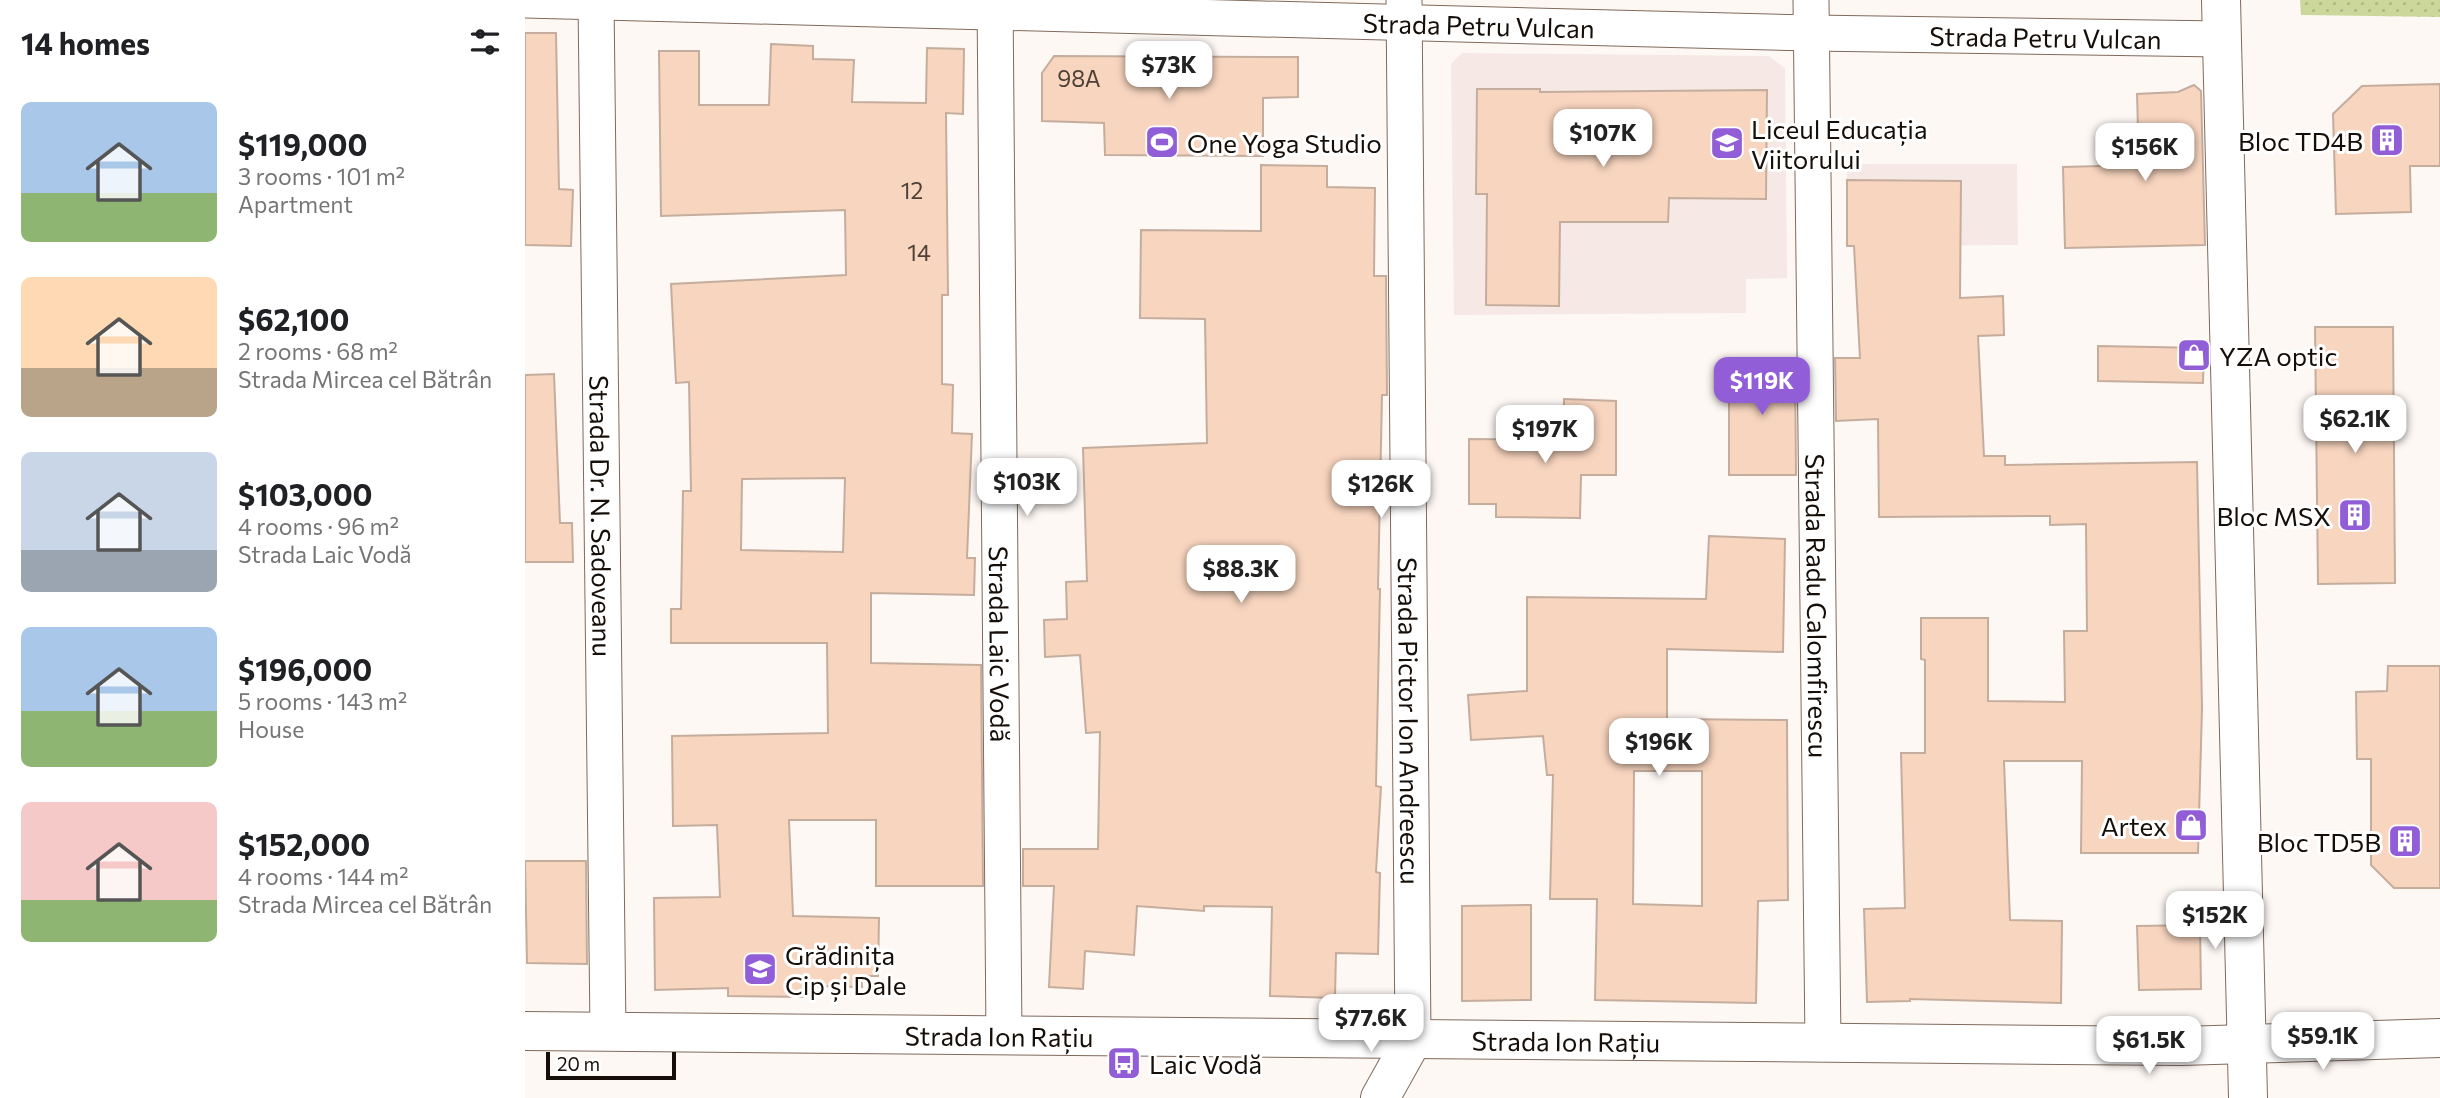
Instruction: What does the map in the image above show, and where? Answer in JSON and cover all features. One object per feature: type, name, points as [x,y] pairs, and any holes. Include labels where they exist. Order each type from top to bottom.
[{"type":"street","name":"Strada Petru Vulcan","points":[[525,0],[1811,17],[2222,39]]},
{"type":"street","points":[[2221,0],[2248,1098]]},
{"type":"street","name":"Strada Dr. N. Sadoveanu","points":[[596,1],[608,1031]]},
{"type":"street","name":"Strada Laic Vodă","points":[[995,6],[1004,1036]]},
{"type":"street","name":"Strada Pictor Ion Andreescu","points":[[1380,1098],[1413,1039],[1404,11]]},
{"type":"street","name":"Strada Radu Calomfirescu","points":[[1811,17],[1823,1043]]},
{"type":"street","name":"Strada Ion Rațiu","points":[[525,1031],[2247,1045],[2440,1038]]},
{"type":"street","points":[[2397,1041],[2440,1050]]},
{"type":"shaded area","points":[[1462,53],[1769,56],[1785,68],[1787,278],[1746,279],[1746,313],[1454,315],[1451,64]]},
{"type":"shaded area","points":[[1847,164],[2017,164],[2018,245],[1847,246]]},
{"type":"green space","points":[[2300,0],[2440,0],[2440,17],[2301,15]]},
{"type":"building","points":[[525,33],[556,33],[559,189],[573,190],[571,246],[525,245]]},
{"type":"building","points":[[771,44],[813,46],[813,59],[854,60],[852,102],[926,103],[927,48],[964,49],[963,114],[946,113],[948,295],[942,295],[942,384],[953,385],[952,433],[972,434],[967,558],[975,558],[974,595],[871,593],[871,663],[981,665],[983,886],[876,886],[876,820],[789,820],[793,916],[879,918],[878,976],[861,976],[862,987],[812,986],[812,997],[728,996],[728,988],[655,990],[654,898],[720,897],[717,825],[673,826],[672,736],[828,733],[827,643],[671,643],[671,609],[681,609],[683,491],[691,491],[689,382],[676,383],[671,284],[846,275],[845,210],[661,216],[659,51],[699,51],[699,105],[769,105]],"holes":[[[845,478],[843,552],[741,550],[742,479]]]},
{"type":"building","points":[[1054,56],[1298,57],[1298,97],[1263,98],[1263,156],[1105,155],[1104,123],[1042,121],[1042,73]]},
{"type":"building","name":"Bloc TD4B","points":[[2440,84],[2440,166],[2410,166],[2411,212],[2336,214],[2333,114],[2362,86]]},
{"type":"building","points":[[2194,85],[2201,91],[2205,245],[2065,248],[2063,167],[2139,165],[2137,94],[2178,92]]},
{"type":"building","points":[[1477,89],[1540,89],[1540,92],[1767,90],[1766,199],[1669,198],[1668,222],[1560,222],[1559,306],[1486,305],[1487,194],[1476,194]]},
{"type":"building","points":[[1261,165],[1327,166],[1327,187],[1375,188],[1374,276],[1386,276],[1387,395],[1382,395],[1378,589],[1376,786],[1381,787],[1376,872],[1380,873],[1378,954],[1336,953],[1335,998],[1270,996],[1272,907],[1204,906],[1204,911],[1137,906],[1134,955],[1085,951],[1083,989],[1049,987],[1054,886],[1023,886],[1023,849],[1098,849],[1100,732],[1086,733],[1080,655],[1045,657],[1044,620],[1067,619],[1066,582],[1087,581],[1083,448],[1207,443],[1205,319],[1140,318],[1141,230],[1261,231]]},
{"type":"building","points":[[1847,180],[1961,181],[1960,298],[2003,296],[2004,335],[1978,336],[1984,456],[2005,456],[2005,465],[2197,462],[2202,708],[2198,853],[2081,853],[2082,761],[2004,761],[2010,920],[2062,921],[2061,1003],[1910,999],[1867,1002],[1864,909],[1905,908],[1901,753],[1925,753],[1925,660],[1921,659],[1921,618],[1988,618],[1988,701],[2065,702],[2064,631],[2087,631],[2086,524],[2050,525],[2050,516],[1879,517],[1878,419],[1836,421],[1835,358],[1860,358],[1854,246],[1847,246]]},
{"type":"building","points":[[2315,327],[2393,327],[2395,583],[2318,584]]},
{"type":"building","points":[[2098,346],[2204,348],[2203,383],[2098,381]]},
{"type":"building","points":[[1729,359],[1795,359],[1796,475],[1729,475]]},
{"type":"building","points":[[554,374],[560,523],[572,523],[573,562],[525,562],[525,375]]},
{"type":"building","points":[[1564,399],[1616,401],[1616,475],[1581,475],[1580,518],[1496,517],[1496,504],[1469,504],[1469,439],[1564,440]]},
{"type":"building","points":[[1709,536],[1785,539],[1783,652],[1667,649],[1667,719],[1787,720],[1788,900],[1758,901],[1756,1003],[1595,1000],[1597,899],[1550,899],[1553,775],[1547,775],[1543,736],[1471,740],[1468,695],[1527,691],[1527,597],[1706,599]],"holes":[[[1634,771],[1702,771],[1702,906],[1633,904]]]},
{"type":"building","points":[[2388,666],[2440,666],[2440,888],[2394,888],[2371,865],[2371,759],[2357,759],[2356,692],[2387,691]]},
{"type":"building","points":[[525,861],[586,861],[587,964],[527,963]]},
{"type":"building","points":[[1531,905],[1531,1000],[1462,1001],[1462,906]]},
{"type":"building","points":[[2200,925],[2201,989],[2139,990],[2137,926]]},
{"type":"place","name":"Bloc TD4B","points":[[2387,140]]},
{"type":"place","name":"One Yoga Studio","points":[[1162,142]]},
{"type":"place","name":"Liceul Educația Viitorului","points":[[1727,143]]},
{"type":"place","name":"YZA optic","points":[[2194,355]]},
{"type":"place","name":"Bloc MSX","points":[[2355,515]]},
{"type":"place","name":"Artex","points":[[2191,825]]},
{"type":"place","name":"Bloc TD5B","points":[[2405,841]]},
{"type":"place","name":"Grădinița Cip și Dale","points":[[760,969]]},
{"type":"place","name":"Laic Vodă","points":[[1124,1063]]}]
